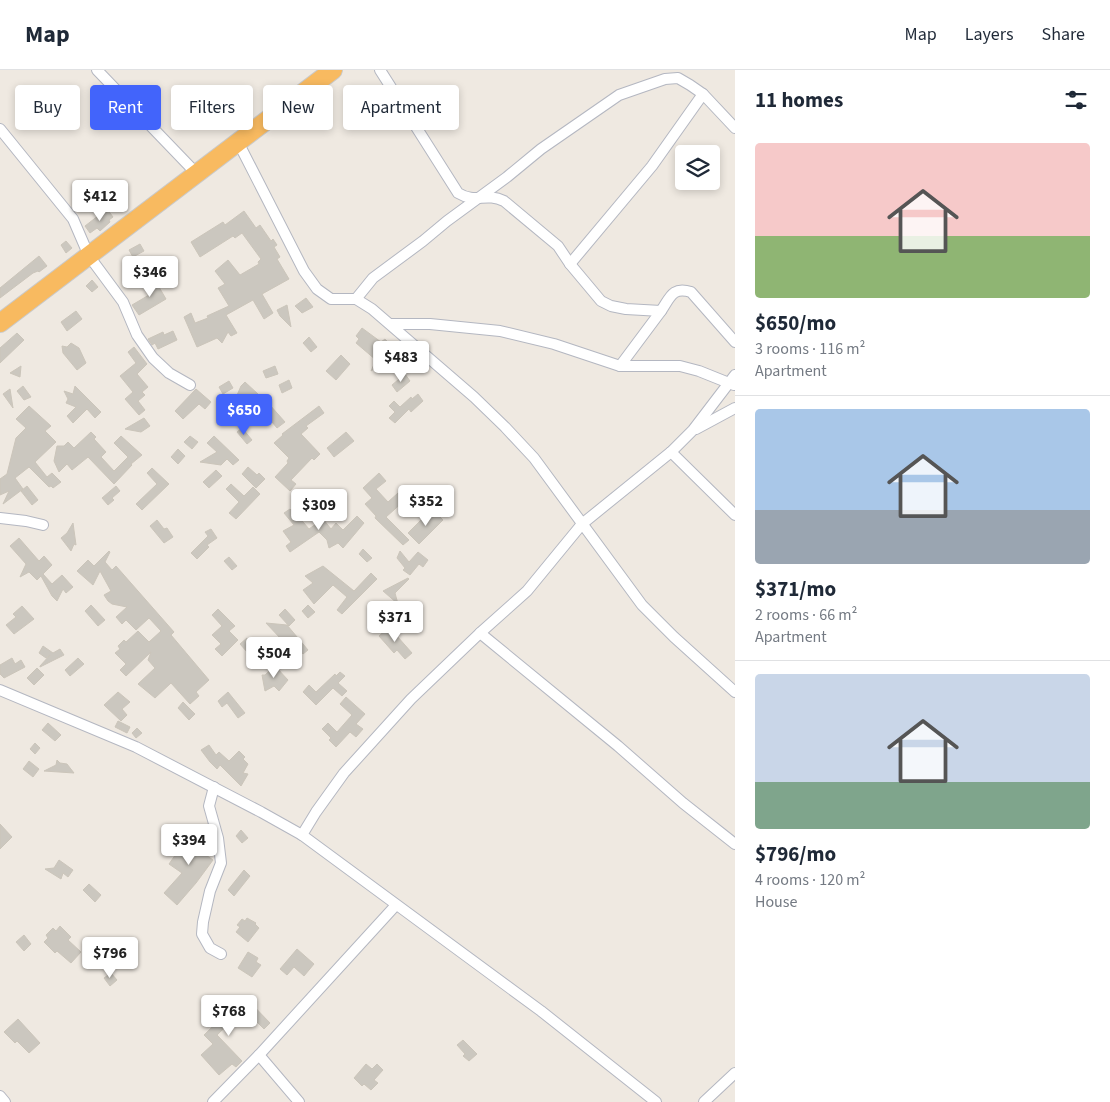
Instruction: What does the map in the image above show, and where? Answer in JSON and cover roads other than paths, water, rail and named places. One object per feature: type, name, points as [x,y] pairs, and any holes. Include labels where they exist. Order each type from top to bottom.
[{"type":"highway","points":[[0,323],[333,70]]},
{"type":"street","points":[[97,70],[196,173]]},
{"type":"street","points":[[380,70],[458,193],[466,198],[494,196],[504,201],[558,246],[570,264],[601,301],[611,306],[642,311],[661,311]]},
{"type":"street","points":[[356,299],[373,278],[423,242],[475,198],[507,177],[541,149],[619,96],[665,79],[678,78],[703,94],[735,128]]},
{"type":"street","points":[[570,264],[652,166],[703,94]]},
{"type":"street","points":[[0,129],[72,219],[89,256],[123,302],[138,335],[153,358],[169,373],[190,385]]},
{"type":"street","points":[[238,142],[304,271],[317,289],[330,299],[356,299],[372,308],[505,426],[534,458],[642,605],[674,637],[735,692]]},
{"type":"street","points":[[620,366],[674,292],[682,289],[690,292],[735,342]]},
{"type":"street","points":[[302,835],[344,773],[411,700],[480,633],[527,591],[582,524],[670,452],[693,430],[733,381],[680,366],[620,366],[554,344],[500,332],[430,324],[391,324]]},
{"type":"street","points":[[693,430],[735,408]]},
{"type":"street","points":[[670,452],[735,515]]},
{"type":"street","points":[[0,518],[43,525]]},
{"type":"street","points":[[480,633],[683,803],[735,844]]},
{"type":"street","points":[[0,690],[136,748],[214,786],[302,835],[540,1011],[656,1102]]},
{"type":"street","points":[[214,786],[209,806],[218,838],[221,863],[210,891],[202,934],[210,948],[221,954]]},
{"type":"street","points":[[213,1102],[259,1055],[396,905]]},
{"type":"street","points":[[259,1055],[299,1102]]},
{"type":"street","points":[[704,1102],[735,1073]]},
{"type":"street","points":[[0,1096],[5,1102]]}]
